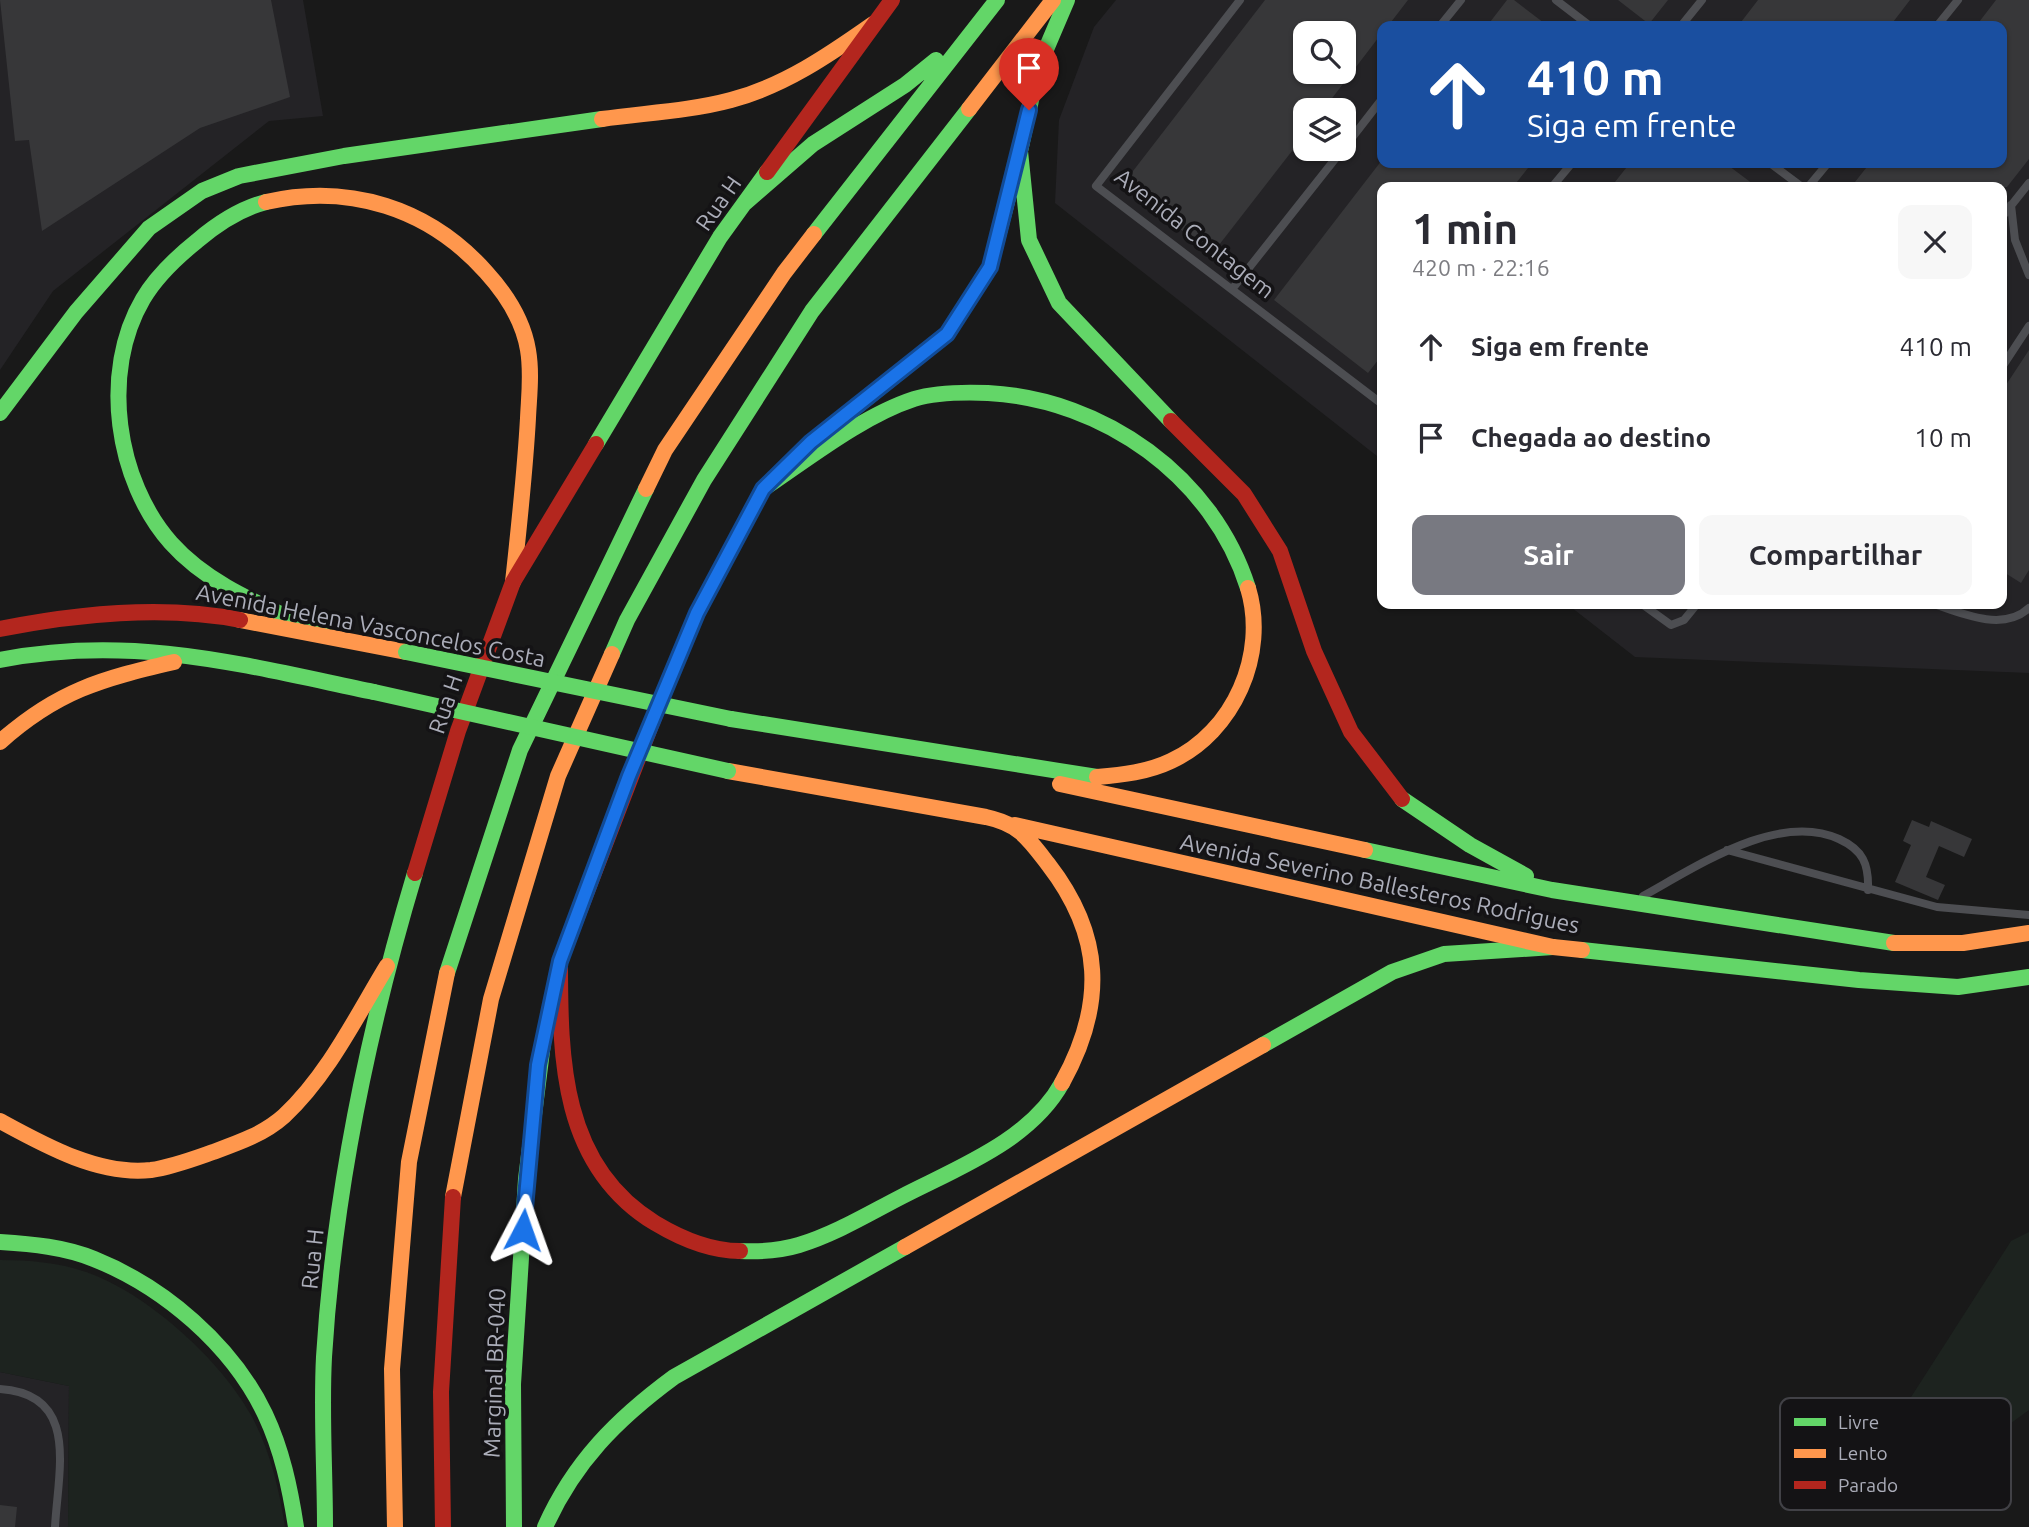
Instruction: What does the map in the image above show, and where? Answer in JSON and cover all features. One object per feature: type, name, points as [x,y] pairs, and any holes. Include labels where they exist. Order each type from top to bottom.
[{"type":"main road","name":"Rua H","points":[[326,1527],[324,1358],[348,1151],[387,966],[458,732],[513,582],[706,260],[892,0]]},
{"type":"main road","points":[[395,1527],[392,1369],[409,1162],[445,978],[520,750],[665,450],[784,273],[998,0]]},
{"type":"main road","points":[[443,1527],[441,1392],[454,1180],[491,999],[558,776],[627,620],[726,446],[812,311],[1053,0]]},
{"type":"main road","name":"Marginal BR-040","points":[[514,1527],[513,1384],[526,1179],[538,1065],[560,961],[629,776],[697,613],[763,489],[811,442],[947,334],[990,267],[1038,68],[1068,0]]},
{"type":"main road","points":[[0,413],[76,312],[149,228],[202,191],[239,176],[344,156],[728,101],[758,93],[804,72],[873,24]]},
{"type":"main road","points":[[745,203],[813,144],[905,85],[977,26]]},
{"type":"main road","points":[[1020,151],[1029,240],[1059,303],[1109,359],[1244,494],[1280,551],[1314,651],[1351,732],[1403,800],[1470,845],[1552,890]]},
{"type":"main road","points":[[326,635],[210,577],[170,543],[136,491],[124,457],[118,399],[122,355],[142,300],[169,266],[204,235],[247,208],[302,196],[347,195],[406,210],[435,224],[461,246],[488,273],[514,308],[526,337],[531,367],[526,461],[513,582]]},
{"type":"main road","points":[[763,489],[866,422],[917,398],[978,392],[1029,397],[1083,411],[1127,435],[1197,496],[1225,532],[1242,569],[1255,612],[1253,648],[1246,685],[1211,734],[1178,757],[1138,772],[1097,777],[850,739]]},
{"type":"main road","name":"Avenida Helena Vasconcelos Costa","points":[[0,629],[59,617],[204,613],[326,635],[732,719]]},
{"type":"main road","points":[[0,660],[74,649],[200,656]]},
{"type":"main road","points":[[0,742],[52,698],[97,680],[200,656]]},
{"type":"main road","name":"Avenida Severino Ballesteros Rodrigues","points":[[200,656],[729,771],[1015,825],[1553,947],[1859,980],[1945,986],[2029,976]]},
{"type":"main road","name":"Avenida Severino Ballesteros Rodrigues","points":[[732,719],[850,739],[1552,890],[1630,903],[1899,944],[1963,943],[2029,933]]},
{"type":"main road","points":[[560,961],[561,1054],[572,1115],[587,1150],[607,1185],[636,1211],[670,1232],[698,1243],[727,1251],[766,1252],[797,1245],[830,1234],[966,1163],[1038,1115],[1059,1087],[1080,1046],[1093,984],[1091,943],[1080,912],[1066,887],[1015,825]]},
{"type":"main road","points":[[545,1527],[555,1501],[601,1434],[625,1412],[674,1377],[1392,972],[1444,954],[1553,947]]},
{"type":"main road","points":[[0,1121],[32,1139],[81,1159],[131,1170],[173,1166],[239,1143],[283,1117],[313,1082],[387,966]]},
{"type":"main road","points":[[0,1242],[52,1248],[93,1259],[117,1270],[177,1309],[223,1352],[258,1399],[277,1444],[286,1466],[296,1527]]},
{"type":"lane","name":"Avenida Contagem","points":[[1240,0],[1096,186],[1377,398]]},
{"type":"lane","points":[[1444,21],[1461,0]]},
{"type":"lane","points":[[1556,0],[1583,21]]},
{"type":"lane","points":[[1685,21],[1702,0]]},
{"type":"lane","points":[[1941,21],[1958,0]]},
{"type":"lane","points":[[1356,133],[1377,105]]},
{"type":"lane","points":[[1233,288],[1334,161]]},
{"type":"lane","points":[[1556,182],[1568,168]]},
{"type":"lane","points":[[1777,168],[1795,182]]},
{"type":"lane","points":[[1812,182],[1824,168]]},
{"type":"lane","points":[[2007,210],[2029,183]]},
{"type":"lane","points":[[2011,205],[2015,240],[2029,275]]},
{"type":"lane","points":[[2007,359],[2029,326]]},
{"type":"lane","points":[[1949,609],[1966,615],[2003,620],[2025,617],[2029,608]]},
{"type":"lane","points":[[1649,609],[1671,625],[1684,620],[1693,609]]},
{"type":"lane","points":[[1630,903],[1727,850],[1805,829],[1825,833],[1861,853],[1868,870],[1868,890]]},
{"type":"lane","points":[[1727,850],[1937,908],[2029,915]]},
{"type":"lane","points":[[0,1390],[22,1391],[38,1399],[52,1413],[59,1435],[55,1527]]},
{"type":"shaded area","points":[[0,0],[303,0],[323,116],[269,121],[53,291],[0,370]]},
{"type":"shaded area","points":[[1116,0],[2029,0],[2029,673],[1635,657],[1573,609],[2007,609],[2007,182],[1377,182],[1377,456],[1055,203],[1059,120],[1094,27]]},
{"type":"shaded area","points":[[2029,1232],[2029,1410],[2011,1423],[2011,1398],[1910,1398],[2011,1241]]},
{"type":"shaded area","points":[[0,1260],[48,1263],[94,1275],[139,1299],[183,1333],[222,1374],[251,1415],[273,1470],[285,1527],[68,1527],[69,1386],[0,1372]]},
{"type":"shaded area","points":[[0,1372],[69,1386],[68,1527],[0,1527]]},
{"type":"building","points":[[0,0],[271,0],[290,97],[200,128],[42,231],[29,140],[15,141]]},
{"type":"building","points":[[1265,0],[1408,0],[1392,21],[1377,21],[1377,40],[1356,67],[1356,21],[1293,21],[1293,84],[1343,84],[1332,98],[1293,98],[1293,150],[1212,254],[1123,184]]},
{"type":"building","points":[[1507,0],[1514,0],[1541,21],[1491,21]]},
{"type":"building","points":[[1618,0],[1668,0],[1651,21],[1645,21]]},
{"type":"building","points":[[1758,0],[1910,0],[1894,21],[1742,21]]},
{"type":"building","points":[[1996,0],[2029,0],[2029,159],[2007,187],[2007,182],[1855,182],[1866,168],[2007,168],[2007,21],[1980,21]]},
{"type":"building","points":[[1377,166],[1528,168],[1517,182],[1377,182],[1377,361],[1368,373],[1274,300]]},
{"type":"building","points":[[1626,168],[1732,168],[1750,182],[1615,182]]},
{"type":"building","points":[[2029,350],[2029,570],[2021,583],[2007,574],[2007,383]]},
{"type":"building","points":[[1912,820],[1929,827],[1931,821],[1972,839],[1964,857],[1939,846],[1926,877],[1945,885],[1938,900],[1895,882],[1911,845],[1903,841]]},
{"type":"building","points":[[0,1505],[17,1507],[15,1527],[0,1527]]},
{"type":"traffic: fast","points":[[814,234],[997,0]]},
{"type":"traffic: fast","points":[[1020,151],[1038,68],[1067,0]]},
{"type":"traffic: fast","points":[[745,203],[813,144],[905,85],[936,60]]},
{"type":"traffic: fast","points":[[612,654],[627,620],[704,480],[812,311],[969,109]]},
{"type":"traffic: fast","points":[[0,413],[76,312],[149,228],[202,191],[239,176],[344,156],[602,119]]},
{"type":"traffic: fast","points":[[1020,151],[1029,240],[1059,303],[1171,421]]},
{"type":"traffic: fast","points":[[806,447],[947,334],[990,267],[1018,159]]},
{"type":"traffic: fast","points":[[596,444],[720,237],[767,172]]},
{"type":"traffic: fast","points":[[266,202],[238,213],[212,229],[189,247],[148,291],[130,328],[121,359],[118,392],[120,425],[137,489],[152,518],[171,543],[187,559],[224,585],[264,607],[326,635]]},
{"type":"traffic: fast","points":[[763,489],[855,427],[914,399],[969,393],[1031,399],[1073,410],[1112,428],[1148,451],[1181,479],[1209,512],[1232,548],[1248,588]]},
{"type":"traffic: fast","points":[[447,973],[520,750],[646,489]]},
{"type":"traffic: fast","points":[[0,660],[96,650],[143,652],[234,663],[374,692]]},
{"type":"traffic: fast","points":[[406,652],[731,719]]},
{"type":"traffic: fast","points":[[374,692],[728,771]]},
{"type":"traffic: fast","points":[[731,719],[1097,777]]},
{"type":"traffic: fast","points":[[1402,799],[1470,845],[1526,876]]},
{"type":"traffic: fast","points":[[1365,850],[1552,890],[1894,943]]},
{"type":"traffic: fast","points":[[325,1527],[323,1378],[336,1235],[368,1052],[415,873]]},
{"type":"traffic: fast","points":[[1263,1045],[1392,972],[1444,954],[1553,947]]},
{"type":"traffic: fast","points":[[1582,950],[1859,980],[1958,987],[2029,977]]},
{"type":"traffic: fast","points":[[514,1527],[513,1384],[526,1179],[543,1043]]},
{"type":"traffic: fast","points":[[740,1251],[777,1250],[825,1235],[968,1163],[1012,1137],[1031,1121],[1062,1083]]},
{"type":"traffic: fast","points":[[0,1242],[60,1249],[94,1259],[120,1271],[170,1302],[215,1342],[251,1389],[265,1414],[285,1469],[296,1527]]},
{"type":"traffic: fast","points":[[545,1527],[569,1482],[599,1443],[653,1393],[674,1377],[905,1247]]},
{"type":"traffic: slow","points":[[969,109],[1053,0]]},
{"type":"traffic: slow","points":[[602,119],[699,107],[751,94],[788,78],[873,24]]},
{"type":"traffic: slow","points":[[266,202],[327,196],[386,206],[439,231],[464,250],[507,298],[526,339],[530,376],[513,582]]},
{"type":"traffic: slow","points":[[646,489],[665,450],[784,273],[814,234]]},
{"type":"traffic: slow","points":[[663,694],[697,613],[763,489],[774,478]]},
{"type":"traffic: slow","points":[[1097,777],[1135,772],[1171,761],[1193,748],[1212,731],[1228,711],[1241,688],[1249,664],[1253,613],[1248,588]]},
{"type":"traffic: slow","points":[[240,620],[406,652]]},
{"type":"traffic: slow","points":[[453,1197],[491,999],[558,776],[612,654]]},
{"type":"traffic: slow","points":[[0,742],[41,710],[81,689],[124,674],[174,662]]},
{"type":"traffic: slow","points":[[728,771],[986,817],[1007,824],[1022,833],[1066,891],[1080,917],[1088,944],[1092,970],[1086,1025],[1062,1083]]},
{"type":"traffic: slow","points":[[1060,784],[1365,850]]},
{"type":"traffic: slow","points":[[1015,825],[1553,947],[1582,950]]},
{"type":"traffic: slow","points":[[1894,943],[1963,943],[2029,933]]},
{"type":"traffic: slow","points":[[0,1121],[72,1157],[131,1171],[175,1165],[241,1141],[276,1122],[300,1100],[328,1064],[387,966]]},
{"type":"traffic: slow","points":[[395,1527],[392,1369],[409,1162],[447,973]]},
{"type":"traffic: slow","points":[[905,1247],[1263,1045]]},
{"type":"traffic: jam","points":[[767,172],[892,0]]},
{"type":"traffic: jam","points":[[1171,421],[1244,494],[1280,551],[1314,651],[1351,732],[1402,799]]},
{"type":"traffic: jam","points":[[415,873],[458,731],[513,582],[596,444]]},
{"type":"traffic: jam","points":[[0,629],[59,619],[120,613],[181,613],[240,620]]},
{"type":"traffic: jam","points":[[543,1043],[560,961],[663,694]]},
{"type":"traffic: jam","points":[[560,961],[565,1072],[572,1107],[584,1141],[600,1172],[624,1199],[665,1229],[707,1246],[740,1251]]},
{"type":"traffic: jam","points":[[443,1527],[441,1392],[453,1197]]},
{"type":"route","points":[[523,1230],[538,1065],[560,961],[629,776],[697,613],[763,489],[811,442],[947,334],[990,267],[1029,110]]}]
